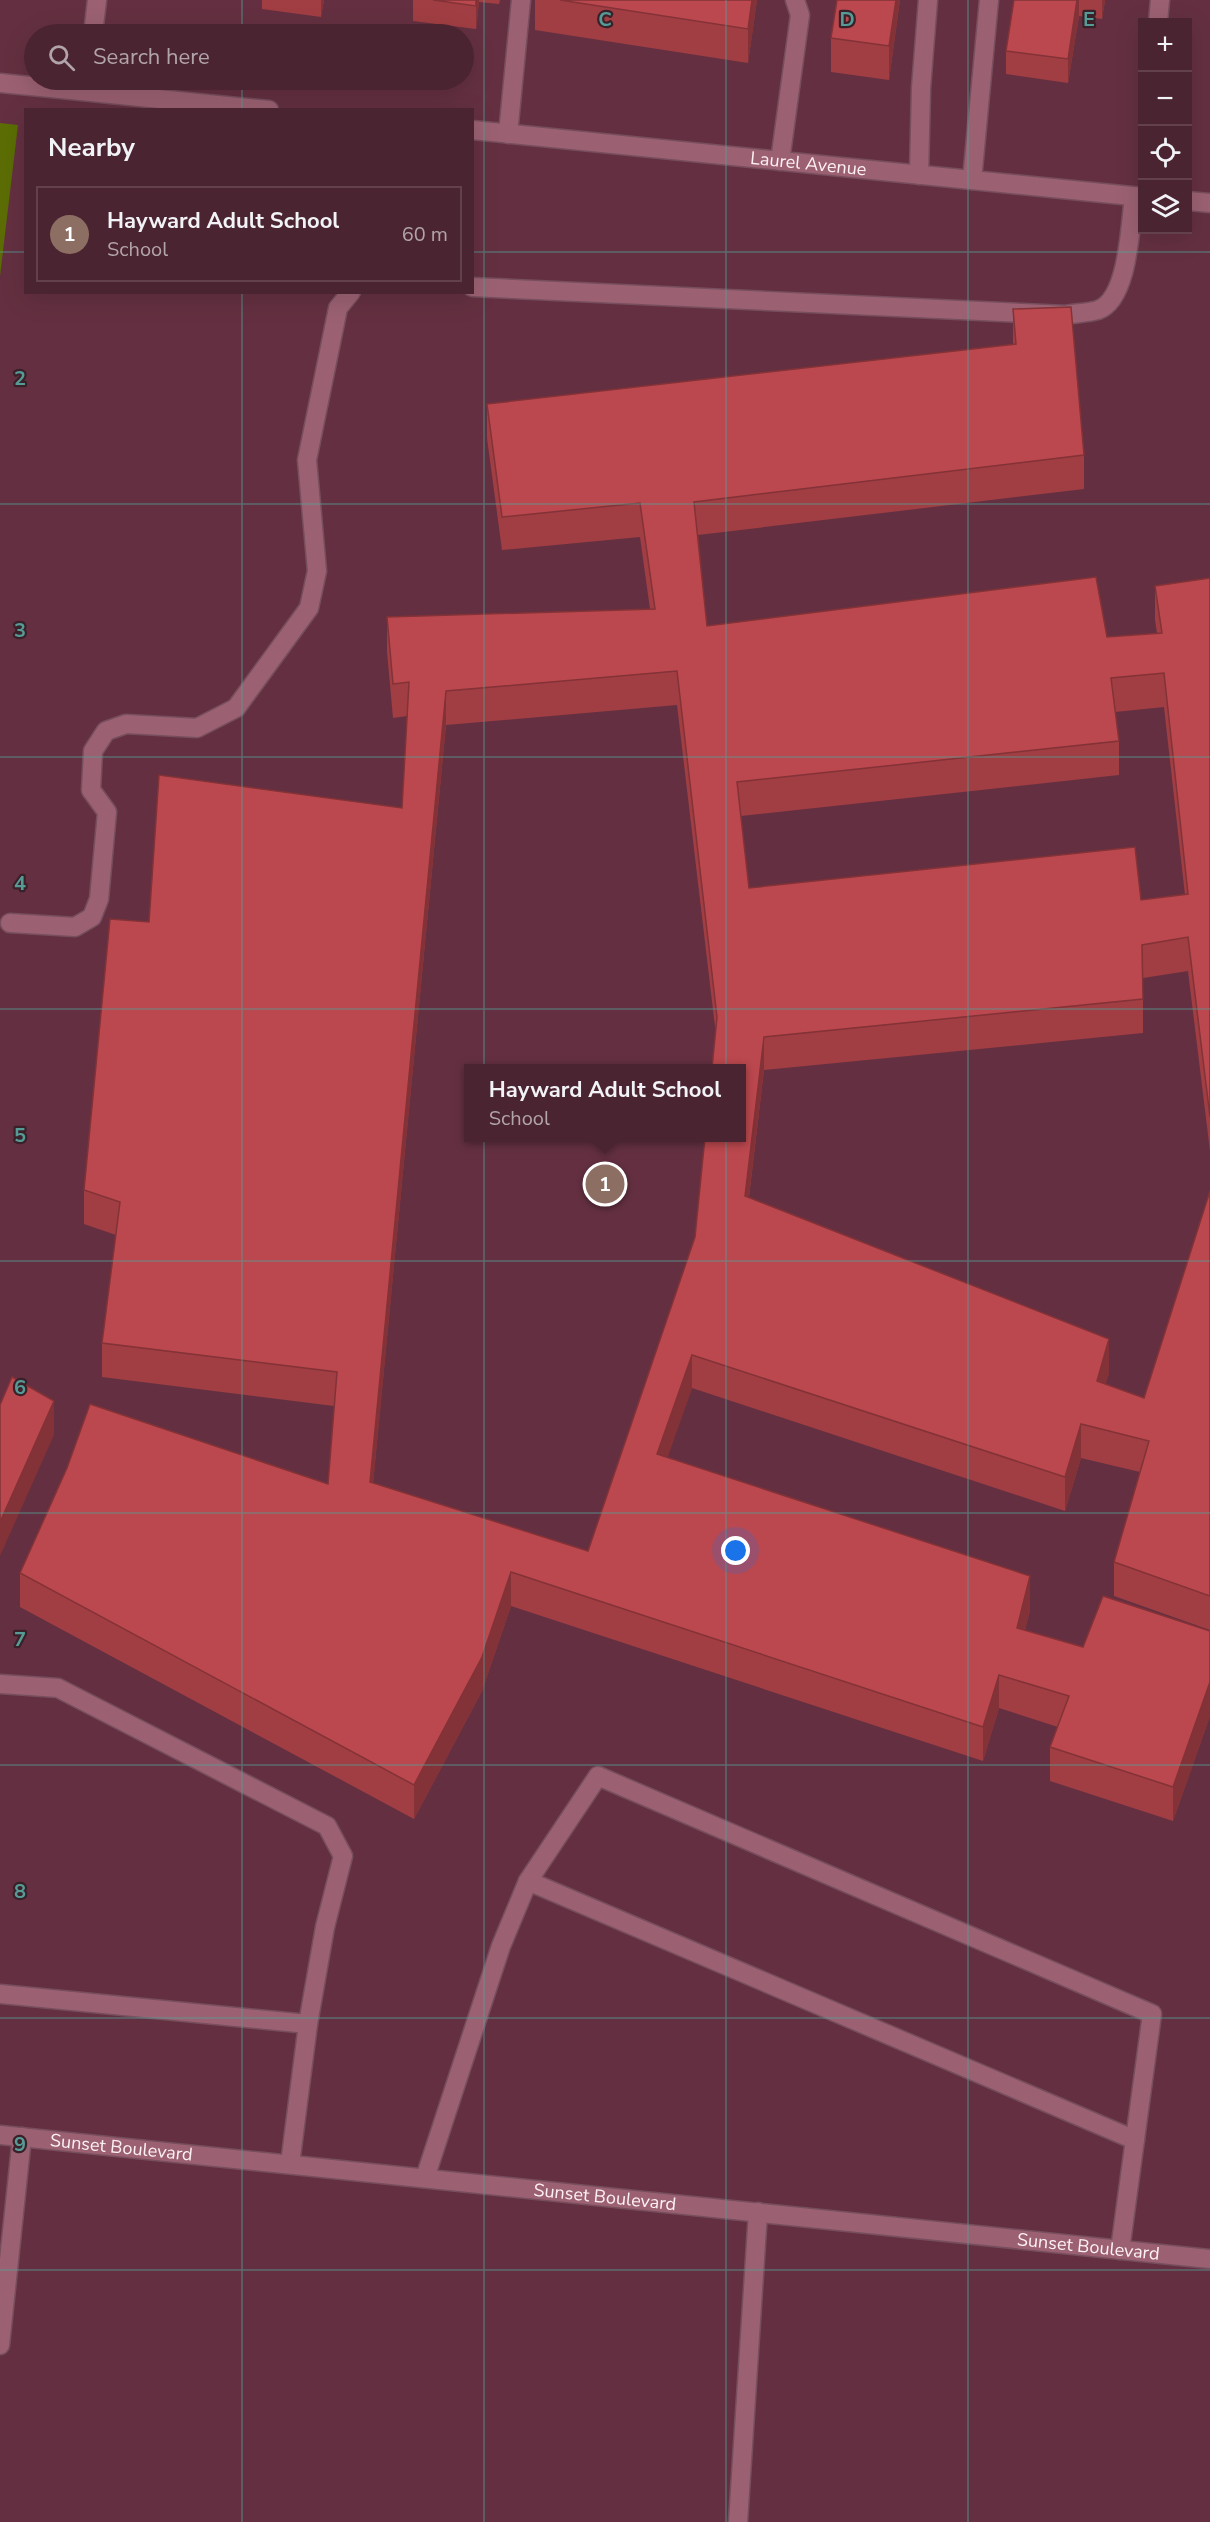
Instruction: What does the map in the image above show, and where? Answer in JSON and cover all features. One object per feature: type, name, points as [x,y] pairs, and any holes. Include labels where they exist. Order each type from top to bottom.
[{"type":"street","points":[[94,24],[97,0]]},
{"type":"street","points":[[508,134],[521,0]]},
{"type":"street","points":[[780,161],[800,15],[795,0]]},
{"type":"street","points":[[919,175],[921,88],[928,0]]},
{"type":"street","points":[[972,180],[989,0]]},
{"type":"street","points":[[1158,18],[1160,0]]},
{"type":"street","points":[[0,83],[24,84]]},
{"type":"street","points":[[123,90],[254,108]]},
{"type":"street","name":"Laurel Avenue","points":[[474,130],[972,180],[1138,193]]},
{"type":"street","points":[[1192,201],[1210,203]]},
{"type":"street","points":[[474,287],[1065,315],[1100,309],[1117,293],[1138,203]]},
{"type":"street","points":[[10,923],[75,927],[92,917],[99,899],[107,812],[91,790],[93,751],[106,731],[126,724],[197,728],[236,708],[309,608],[317,571],[307,460],[338,308],[349,294]]},
{"type":"street","points":[[0,1684],[58,1688],[327,1826],[343,1856],[325,1928],[308,2024],[290,2164]]},
{"type":"street","points":[[425,2178],[501,1946],[528,1881],[598,1776],[1152,2014],[1120,2250]]},
{"type":"street","points":[[528,1881],[1135,2140]]},
{"type":"street","points":[[0,1994],[308,2024]]},
{"type":"street","name":"Sunset Boulevard","points":[[0,2135],[1210,2259]]},
{"type":"street","points":[[0,2345],[22,2137]]},
{"type":"street","points":[[738,2522],[758,2212]]},
{"type":"green space","points":[[0,123],[18,125],[0,276]]},
{"type":"building","points":[[433,0],[476,0],[476,6]]},
{"type":"building","points":[[560,0],[752,0],[748,29]]},
{"type":"building","points":[[837,0],[896,0],[889,46],[831,38]]},
{"type":"building","points":[[1014,0],[1077,0],[1068,59],[1006,51]]},
{"type":"building","points":[[1071,307],[1084,455],[694,502],[707,626],[1096,577],[1107,637],[1162,633],[1155,586],[1210,578],[1210,1117],[1188,937],[1142,945],[1143,999],[764,1037],[745,1196],[1109,1339],[1097,1381],[1144,1398],[1210,1191],[1210,1596],[1114,1562],[1149,1441],[1081,1424],[1065,1477],[692,1355],[657,1454],[1030,1576],[1017,1628],[1083,1647],[1103,1596],[1210,1631],[1210,1682],[1173,1787],[1050,1747],[1069,1696],[999,1675],[983,1727],[511,1572],[482,1657],[414,1785],[20,1573],[67,1468],[90,1404],[328,1484],[337,1372],[102,1343],[120,1202],[84,1190],[110,919],[149,922],[159,775],[402,808],[409,682],[393,684],[387,617],[655,609],[640,503],[502,517],[487,404],[1016,344],[1013,309]],"holes":[[[1164,673],[1188,894],[1141,900],[1135,847],[749,888],[737,782],[1119,741],[1111,678]]]},
{"type":"building","points":[[12,1377],[54,1401],[0,1522],[0,1405]]},
{"type":"place","name":"Hayward Adult School","points":[[605,1184]]}]
